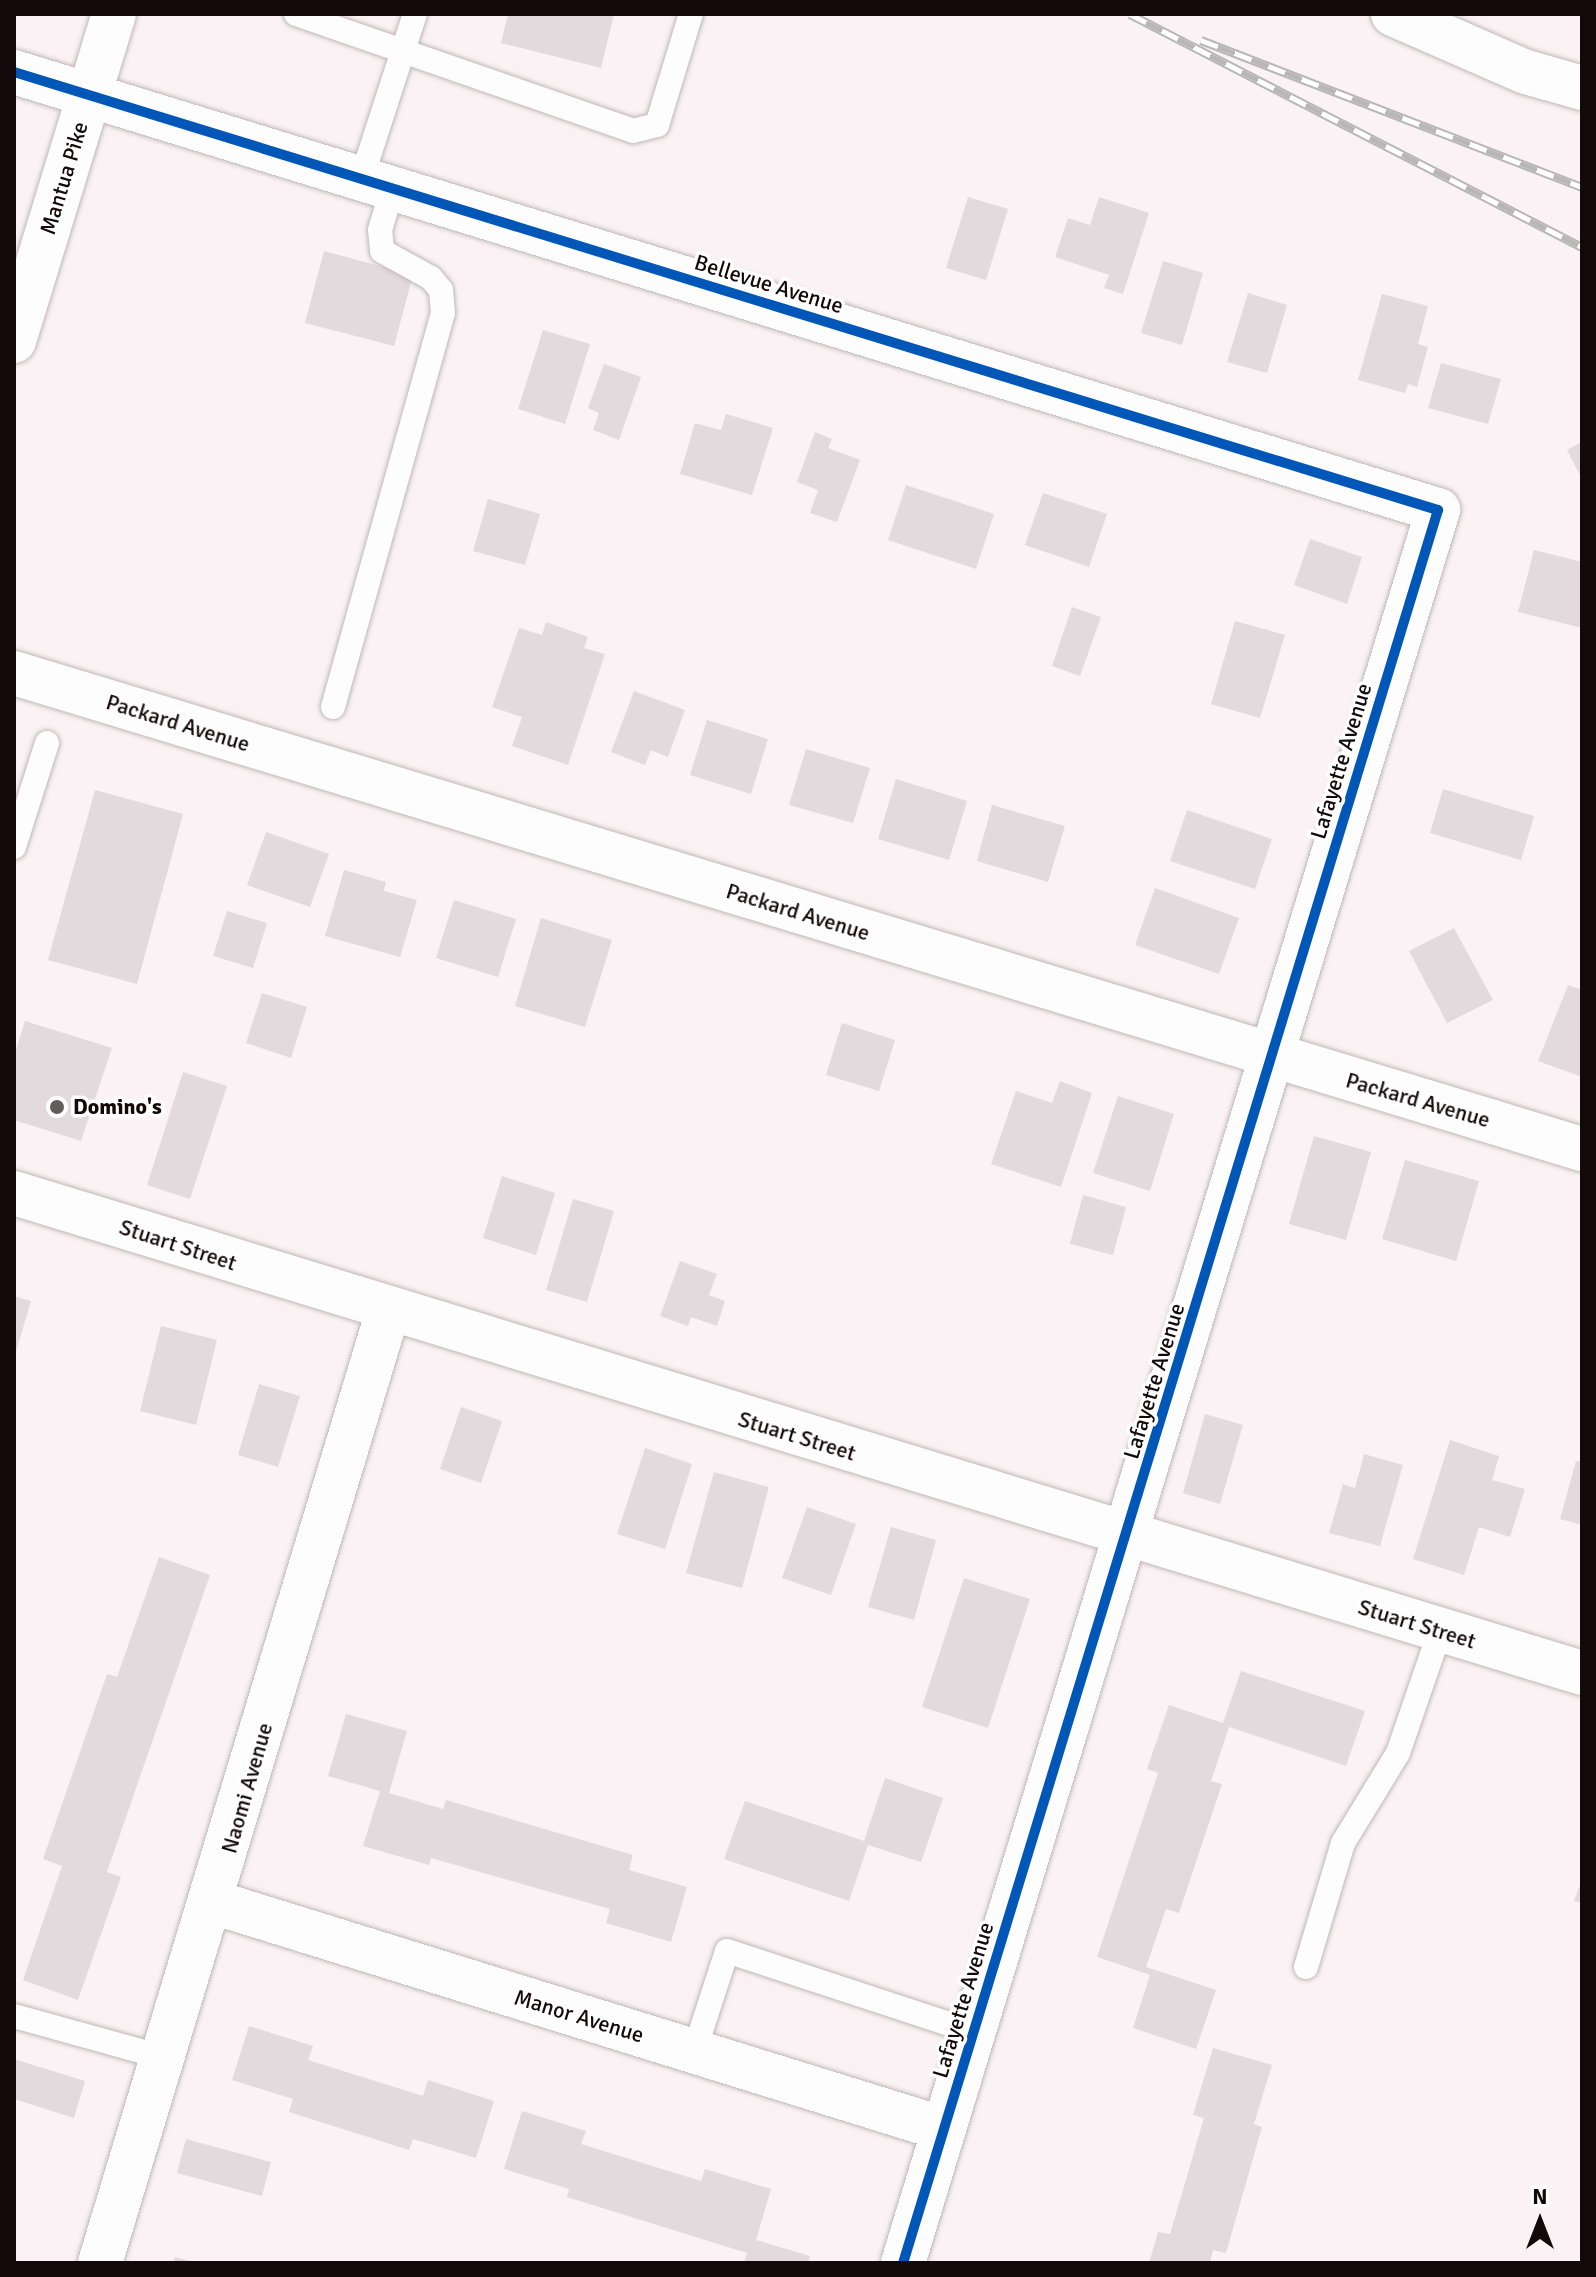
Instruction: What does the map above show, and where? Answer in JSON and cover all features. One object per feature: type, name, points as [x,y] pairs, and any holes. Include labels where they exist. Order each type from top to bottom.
[{"type":"street","name":"Mantua Pike","points":[[14,341],[114,14]]},
{"type":"street","points":[[1393,14],[1526,72],[1582,88]]},
{"type":"street","name":"Bellevue Avenue","points":[[14,72],[1438,510]]},
{"type":"street","name":"Lafayette Avenue","points":[[903,2263],[1128,1537],[1438,510]]},
{"type":"street","name":"Packard Avenue","points":[[14,673],[1582,1149]]},
{"type":"street","name":"Stuart Street","points":[[14,1193],[388,1311],[1582,1673]]},
{"type":"street","name":"Naomi Avenue","points":[[100,2263],[213,1902],[388,1311]]},
{"type":"street","name":"Manor Avenue","points":[[213,1902],[944,2129]]},
{"type":"lane","points":[[296,14],[633,131],[657,125],[691,14]]},
{"type":"lane","points":[[333,707],[443,313],[441,290],[431,278],[382,251],[380,230],[377,185],[403,52],[415,14]]},
{"type":"lane","points":[[14,847],[47,743]]},
{"type":"lane","points":[[1306,1967],[1343,1843],[1398,1753],[1440,1631]]},
{"type":"lane","points":[[694,2052],[727,1951],[974,2032]]},
{"type":"lane","points":[[14,2016],[165,2058]]},
{"type":"building","points":[[508,14],[614,14],[601,68],[501,43]]},
{"type":"building","points":[[968,197],[1008,209],[986,280],[946,268]]},
{"type":"building","points":[[1099,197],[1149,213],[1123,294],[1104,288],[1109,275],[1055,257],[1068,218],[1090,225]]},
{"type":"building","points":[[324,251],[413,275],[394,346],[305,323]]},
{"type":"building","points":[[1163,261],[1203,273],[1182,345],[1141,333]]},
{"type":"building","points":[[1248,293],[1287,305],[1267,373],[1227,362]]},
{"type":"building","points":[[1382,294],[1428,306],[1418,344],[1428,347],[1417,387],[1408,384],[1405,393],[1358,380]]},
{"type":"building","points":[[543,330],[590,344],[565,424],[518,409]]},
{"type":"building","points":[[1441,363],[1501,379],[1488,424],[1428,408]]},
{"type":"building","points":[[604,364],[641,377],[619,440],[593,430],[599,413],[588,408]]},
{"type":"building","points":[[726,414],[773,428],[752,495],[680,474],[695,423],[721,430]]},
{"type":"building","points":[[815,432],[832,439],[828,448],[860,460],[837,522],[810,513],[818,490],[797,482]]},
{"type":"building","points":[[1582,442],[1582,479],[1567,450]]},
{"type":"building","points":[[906,485],[994,514],[976,569],[888,540]]},
{"type":"building","points":[[1043,493],[1107,514],[1089,567],[1025,545]]},
{"type":"building","points":[[488,499],[540,514],[525,565],[473,551]]},
{"type":"building","points":[[1310,539],[1362,557],[1347,604],[1294,585]]},
{"type":"building","points":[[1534,550],[1582,562],[1582,628],[1518,612]]},
{"type":"building","points":[[1072,607],[1101,617],[1080,676],[1052,666]]},
{"type":"building","points":[[1235,621],[1285,635],[1260,718],[1211,704]]},
{"type":"building","points":[[546,622],[588,637],[584,648],[605,654],[568,765],[512,746],[522,717],[492,707],[519,628],[542,635]]},
{"type":"building","points":[[634,691],[685,710],[668,757],[651,750],[645,765],[611,752]]},
{"type":"building","points":[[707,720],[768,739],[751,794],[690,775]]},
{"type":"building","points":[[806,749],[870,768],[853,823],[789,805]]},
{"type":"building","points":[[896,779],[967,801],[949,860],[878,839]]},
{"type":"building","points":[[1443,789],[1534,816],[1521,860],[1430,833]]},
{"type":"building","points":[[95,790],[183,814],[137,984],[48,960]]},
{"type":"building","points":[[992,805],[1065,826],[1048,882],[977,861]]},
{"type":"building","points":[[1187,810],[1272,839],[1255,889],[1170,861]]},
{"type":"building","points":[[266,832],[329,854],[310,907],[247,885]]},
{"type":"building","points":[[344,870],[386,882],[384,891],[417,900],[400,957],[325,936]]},
{"type":"building","points":[[1155,888],[1239,918],[1219,974],[1135,945]]},
{"type":"building","points":[[454,900],[516,919],[498,977],[436,958]]},
{"type":"building","points":[[227,911],[267,923],[253,968],[213,956]]},
{"type":"building","points":[[541,918],[612,940],[585,1027],[515,1006]]},
{"type":"building","points":[[1454,928],[1493,1000],[1447,1023],[1409,951]]},
{"type":"building","points":[[1568,985],[1582,990],[1582,1077],[1538,1061]]},
{"type":"building","points":[[262,993],[307,1007],[291,1058],[246,1043]]},
{"type":"building","points":[[25,1021],[112,1048],[81,1141],[14,1120],[14,1056]]},
{"type":"building","points":[[842,1023],[895,1040],[879,1091],[826,1075]]},
{"type":"building","points":[[183,1072],[227,1086],[190,1199],[147,1185]]},
{"type":"building","points":[[1060,1081],[1092,1093],[1061,1187],[991,1164],[1016,1091],[1052,1103]]},
{"type":"building","points":[[1118,1096],[1174,1114],[1150,1191],[1093,1173]]},
{"type":"building","points":[[1314,1136],[1371,1152],[1346,1240],[1289,1224]]},
{"type":"building","points":[[1405,1160],[1479,1181],[1456,1261],[1382,1239]]},
{"type":"building","points":[[502,1176],[555,1193],[536,1255],[483,1238]]},
{"type":"building","points":[[1083,1195],[1126,1207],[1113,1255],[1070,1244]]},
{"type":"building","points":[[573,1199],[614,1211],[587,1302],[546,1290]]},
{"type":"building","points":[[680,1261],[717,1274],[709,1295],[725,1301],[717,1326],[691,1317],[688,1326],[660,1316]]},
{"type":"building","points":[[14,1296],[31,1301],[15,1355],[14,1355]]},
{"type":"building","points":[[161,1326],[217,1340],[196,1425],[140,1411]]},
{"type":"building","points":[[259,1384],[300,1396],[278,1467],[238,1455]]},
{"type":"building","points":[[461,1407],[502,1421],[481,1483],[440,1469]]},
{"type":"building","points":[[1205,1414],[1243,1425],[1220,1504],[1183,1493]]},
{"type":"building","points":[[1450,1440],[1499,1456],[1492,1480],[1525,1489],[1510,1537],[1479,1527],[1464,1575],[1413,1559]]},
{"type":"building","points":[[645,1448],[692,1464],[665,1549],[617,1534]]},
{"type":"building","points":[[1364,1454],[1403,1465],[1380,1546],[1329,1533],[1343,1484],[1355,1488]]},
{"type":"building","points":[[1576,1461],[1582,1462],[1582,1525],[1560,1519]]},
{"type":"building","points":[[714,1472],[769,1487],[742,1588],[686,1573]]},
{"type":"building","points":[[807,1507],[856,1524],[831,1595],[782,1578]]},
{"type":"building","points":[[891,1527],[936,1540],[914,1620],[868,1607]]},
{"type":"building","points":[[159,1557],[210,1575],[107,1872],[121,1877],[78,2000],[23,1980],[62,1866],[43,1859],[107,1674],[117,1677]]},
{"type":"building","points":[[964,1578],[1030,1599],[988,1728],[922,1707]]},
{"type":"building","points":[[1241,1671],[1365,1711],[1346,1766],[1229,1727],[1211,1781],[1222,1784],[1179,1913],[1166,1909],[1146,1967],[1216,1990],[1196,2049],[1133,2028],[1150,1975],[1097,1957],[1158,1773],[1147,1769],[1169,1705],[1223,1723]]},
{"type":"building","points":[[346,1714],[407,1731],[389,1793],[443,1809],[446,1800],[633,1855],[629,1870],[687,1887],[671,1942],[606,1923],[610,1909],[431,1858],[429,1865],[363,1846],[380,1791],[328,1776]]},
{"type":"building","points":[[885,1778],[943,1798],[921,1862],[868,1845],[849,1901],[724,1859],[745,1801],[864,1841]]},
{"type":"building","points":[[1582,1880],[1582,1903],[1574,1901]]},
{"type":"building","points":[[249,2026],[313,2046],[308,2060],[423,2096],[428,2080],[494,2101],[476,2158],[413,2139],[409,2150],[289,2112],[293,2099],[232,2080]]},
{"type":"building","points":[[1213,2048],[1272,2065],[1254,2124],[1262,2127],[1226,2253],[1213,2250],[1210,2263],[1149,2263],[1158,2232],[1170,2234],[1204,2118],[1193,2115]]},
{"type":"building","points":[[14,2059],[85,2081],[74,2118],[14,2099]]},
{"type":"building","points":[[522,2111],[586,2131],[581,2144],[701,2181],[705,2169],[771,2189],[756,2240],[810,2256],[808,2263],[744,2263],[747,2253],[567,2197],[569,2189],[504,2169]]},
{"type":"building","points":[[186,2139],[271,2162],[262,2196],[177,2173]]},
{"type":"building","points":[[175,2257],[193,2262],[193,2263],[173,2263]]},
{"type":"railway","points":[[1130,14],[1582,247]]},
{"type":"railway","points":[[1201,40],[1582,187]]},
{"type":"cycle path","points":[[14,72],[1438,510],[903,2263]]},
{"type":"place","name":"Domino's","points":[[57,1107]]}]
